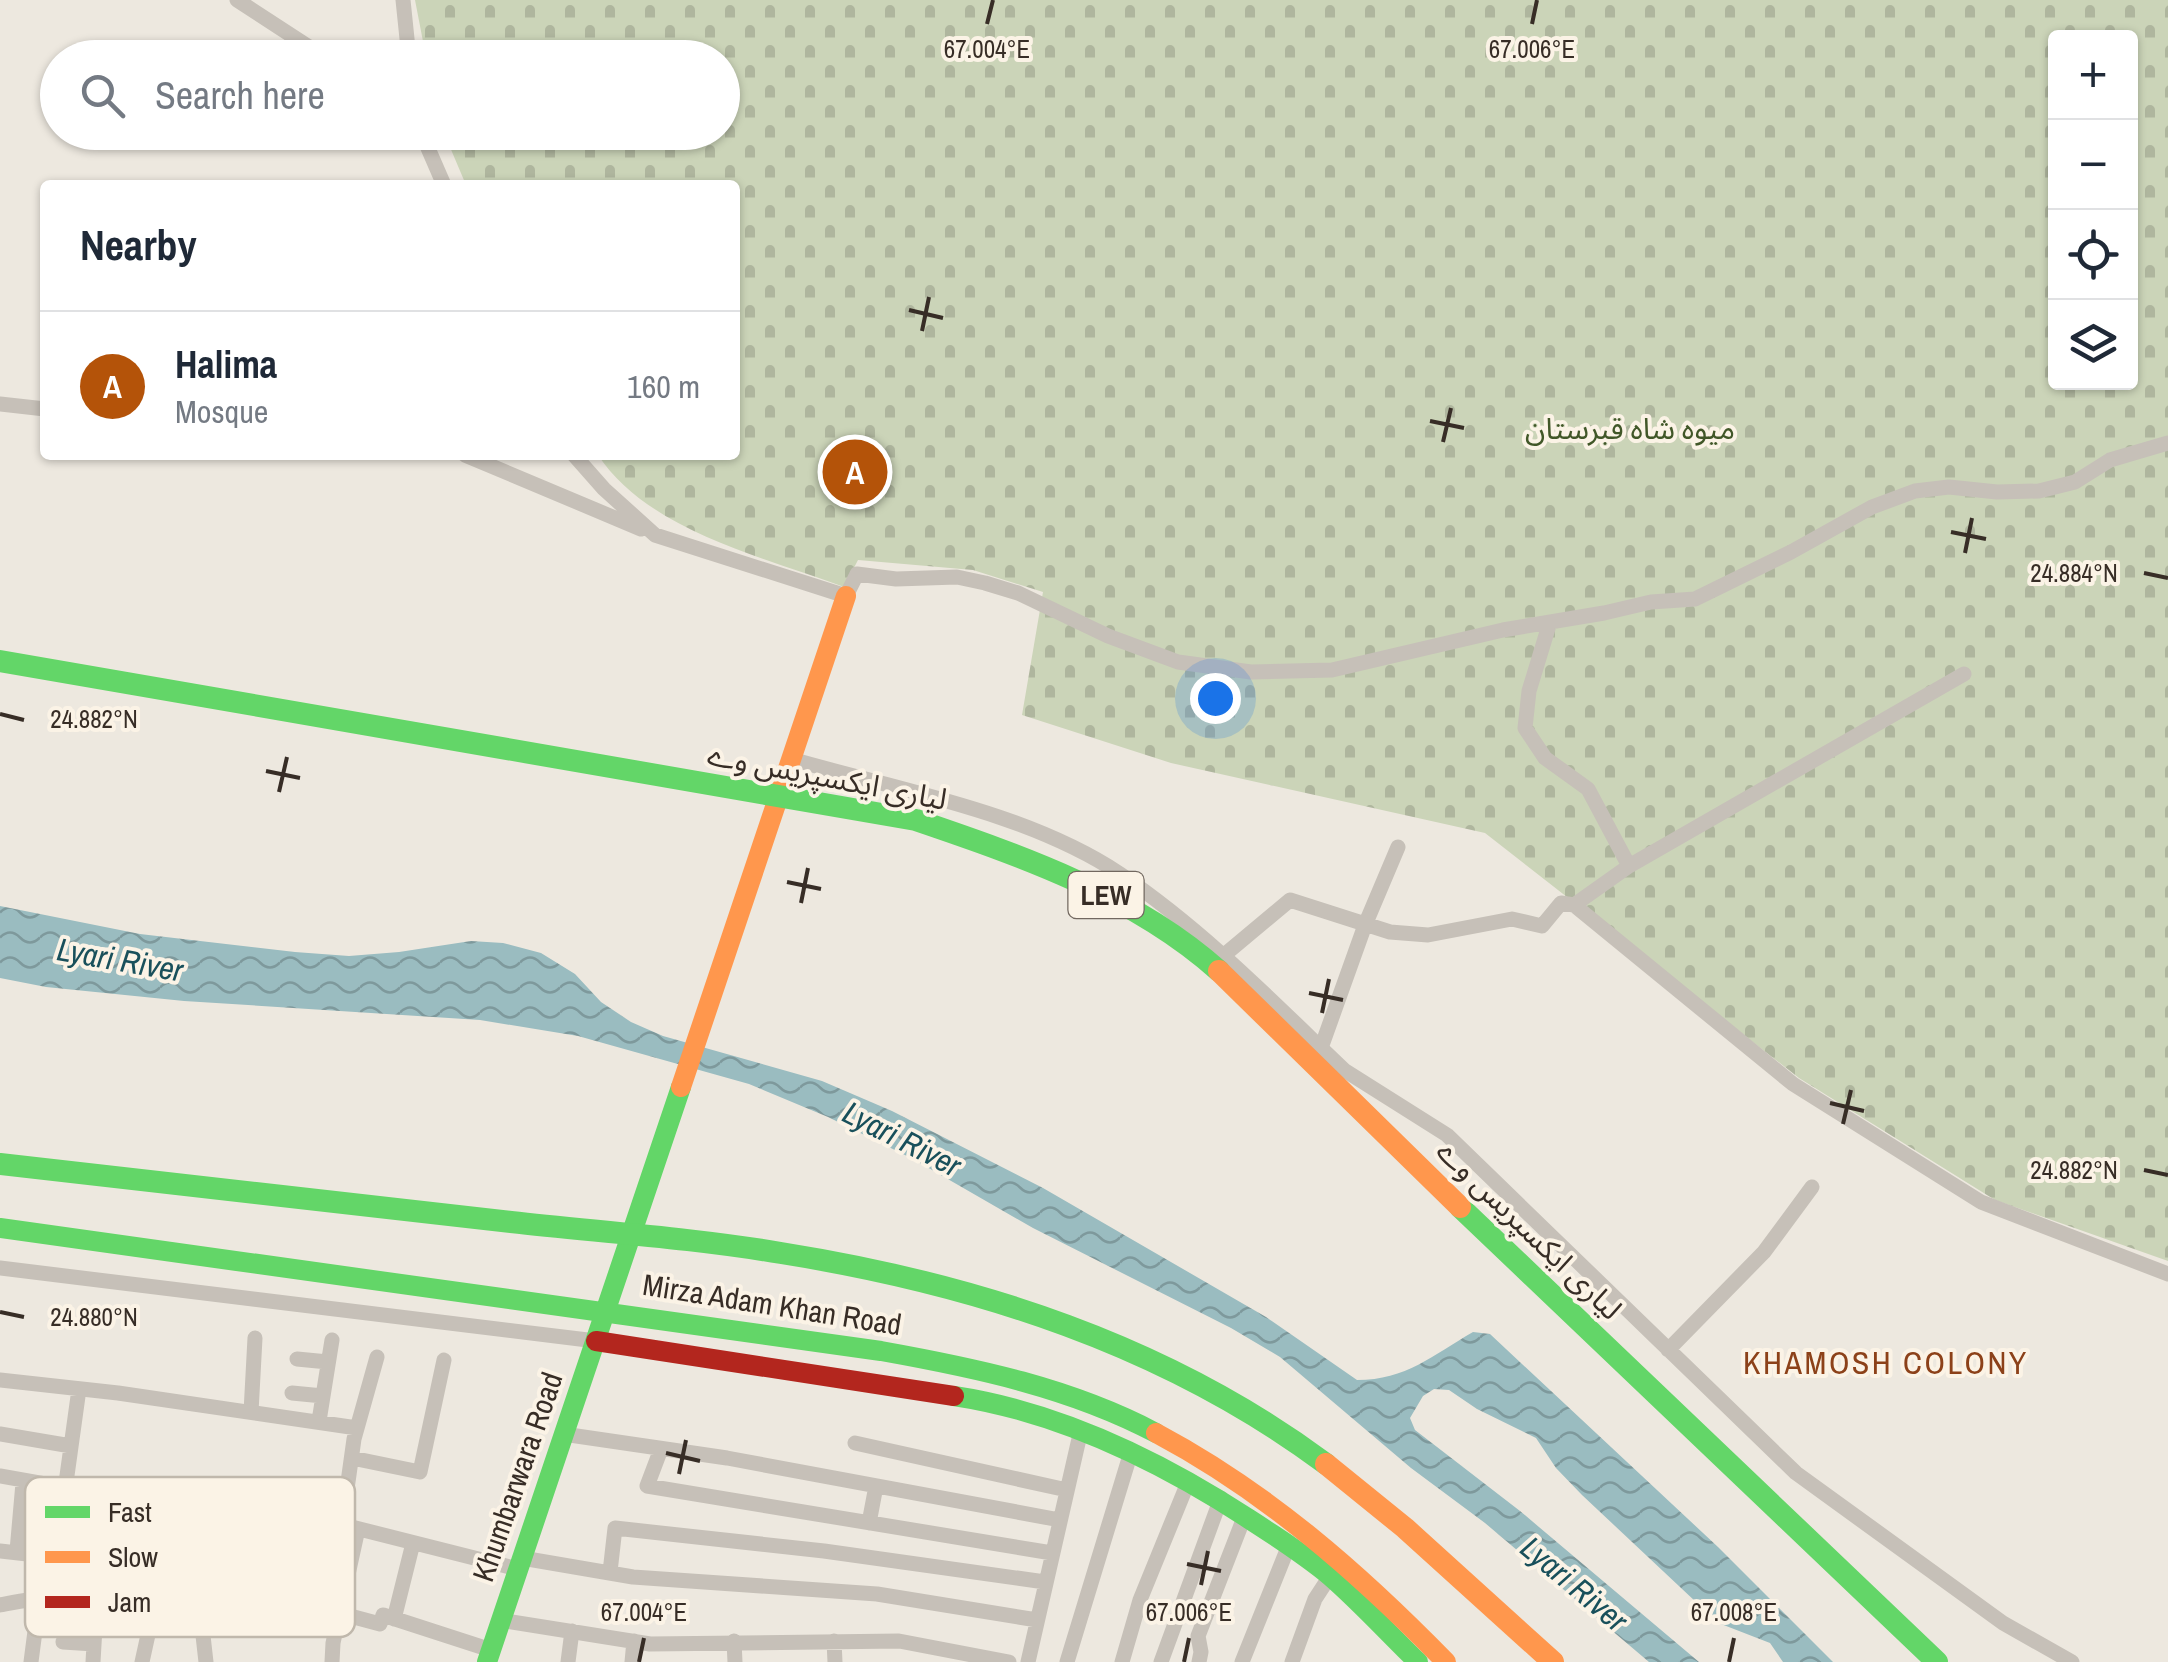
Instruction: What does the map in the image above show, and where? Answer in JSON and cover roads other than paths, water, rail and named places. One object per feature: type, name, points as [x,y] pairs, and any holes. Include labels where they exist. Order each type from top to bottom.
[{"type":"main road","name":"Khumbarwara Road","points":[[488,1656],[846,596]]},
{"type":"main road","name":"لیاری ایکسپریس وے","points":[[0,661],[916,820],[1025,857],[1110,897],[1178,938],[1236,986],[1325,1077],[1937,1662]]},
{"type":"main road","points":[[0,1164],[778,1252],[891,1272],[1003,1300],[1112,1340],[1264,1422],[1358,1490],[1553,1662]]},
{"type":"main road","name":"Mirza Adam Khan Road","points":[[0,1228],[605,1310],[910,1356],[1035,1385],[1142,1426],[1210,1463],[1287,1515],[1351,1568],[1446,1662]]},
{"type":"main road","name":"Mirza Adam Khan Road","points":[[596,1341],[980,1400],[1081,1430],[1222,1498],[1289,1544],[1330,1576],[1414,1660]]},
{"type":"street","points":[[237,0],[298,40]]},
{"type":"street","points":[[403,0],[407,40]]},
{"type":"street","points":[[428,150],[442,180]]},
{"type":"street","points":[[0,404],[40,408]]},
{"type":"street","points":[[477,460],[654,535],[846,596],[857,574],[896,579],[957,577],[1018,593],[1108,636],[1178,662],[1251,672],[1332,670],[1432,645],[1651,602],[1695,599],[1791,552],[1872,506],[1915,491],[1949,487],[2039,491],[2074,482],[2110,460],[2168,444]]},
{"type":"street","points":[[578,460],[654,535]]},
{"type":"street","points":[[1550,622],[1529,691],[1526,728],[1545,758],[1588,790],[1629,866]]},
{"type":"street","points":[[1574,905],[1629,866],[1964,674]]},
{"type":"street","points":[[791,759],[968,806],[1069,847],[1118,873],[1222,956],[1344,1070],[1447,1135],[1796,1473],[2002,1623],[2072,1662]]},
{"type":"street","points":[[1321,1048],[1398,847]]},
{"type":"street","points":[[1222,956],[1290,900],[1390,932],[1428,935],[1512,919],[1542,926],[1561,904],[1574,905],[1793,1084],[1981,1202],[2168,1274]]},
{"type":"street","points":[[1668,1350],[1764,1252],[1812,1188]]},
{"type":"street","name":"Mirza Adam Khan Road","points":[[0,1268],[596,1341]]},
{"type":"street","points":[[250,1412],[255,1338]]},
{"type":"street","points":[[319,1421],[332,1340]]},
{"type":"street","points":[[351,1477],[357,1428],[377,1357]]},
{"type":"street","points":[[297,1359],[328,1362]]},
{"type":"street","points":[[352,1458],[420,1472],[444,1360]]},
{"type":"street","points":[[0,1380],[357,1428]]},
{"type":"street","points":[[66,1477],[79,1389]]},
{"type":"street","points":[[292,1392],[323,1396]]},
{"type":"street","points":[[1028,1662],[1081,1430]]},
{"type":"street","points":[[0,1434],[71,1446]]},
{"type":"street","points":[[564,1434],[1060,1520]]},
{"type":"street","points":[[855,1443],[1066,1490]]},
{"type":"street","points":[[661,1448],[647,1486],[1052,1553]]},
{"type":"street","points":[[1067,1662],[1131,1452]]},
{"type":"street","points":[[0,1476],[23,1483],[8,1551]]},
{"type":"street","points":[[1122,1662],[1140,1600],[1189,1480]]},
{"type":"street","points":[[870,1522],[876,1486]]},
{"type":"street","points":[[1160,1662],[1222,1498]]},
{"type":"street","points":[[1199,1662],[1198,1636],[1245,1514]]},
{"type":"street","points":[[355,1528],[520,1564],[877,1594],[1037,1620]]},
{"type":"street","points":[[610,1572],[615,1528],[824,1551],[1046,1582]]},
{"type":"street","points":[[394,1619],[413,1543]]},
{"type":"street","points":[[1242,1662],[1289,1544]]},
{"type":"street","points":[[1292,1662],[1315,1599],[1330,1576]]},
{"type":"street","points":[[0,1604],[25,1599]]},
{"type":"street","points":[[355,1617],[380,1624],[383,1615],[488,1656]]},
{"type":"street","points":[[500,1620],[634,1641],[899,1641],[1009,1662]]},
{"type":"street","points":[[568,1662],[572,1632]]},
{"type":"street","points":[[31,1662],[34,1637]]},
{"type":"street","points":[[93,1662],[94,1637]]},
{"type":"street","points":[[142,1662],[148,1637]]},
{"type":"street","points":[[204,1637],[206,1662]]},
{"type":"street","points":[[332,1662],[336,1637]]},
{"type":"street","points":[[632,1662],[634,1641]]},
{"type":"street","points":[[734,1641],[735,1662]]},
{"type":"street","points":[[834,1641],[836,1662]]},
{"type":"street","points":[[62,1642],[94,1644]]},
{"type":"street","points":[[675,1643],[675,1662]]},
{"type":"water","name":"Lyari River","points":[[0,906],[140,934],[295,952],[349,956],[471,941],[503,943],[541,953],[575,974],[601,1002],[631,1022],[663,1036],[822,1081],[892,1111],[1043,1188],[1266,1317],[1357,1380],[1405,1371],[1473,1332],[1490,1334],[1718,1547],[1833,1662],[1783,1662],[1770,1643],[1721,1624],[1582,1495],[1556,1468],[1536,1438],[1477,1409],[1449,1390],[1434,1389],[1423,1396],[1410,1418],[1415,1430],[1520,1511],[1699,1662],[1649,1662],[1280,1357],[1231,1328],[1033,1228],[913,1159],[749,1084],[578,1036],[480,1020],[184,1001],[46,987],[0,978]]},
{"type":"place","name":"Halima","points":[[855,472]]},
{"type":"district","name":"KHAMOSH COLONY","points":[[1886,1363]]},
{"type":"park label","name":"میوہ شاہ قبرستان","points":[[1630,429]]}]
